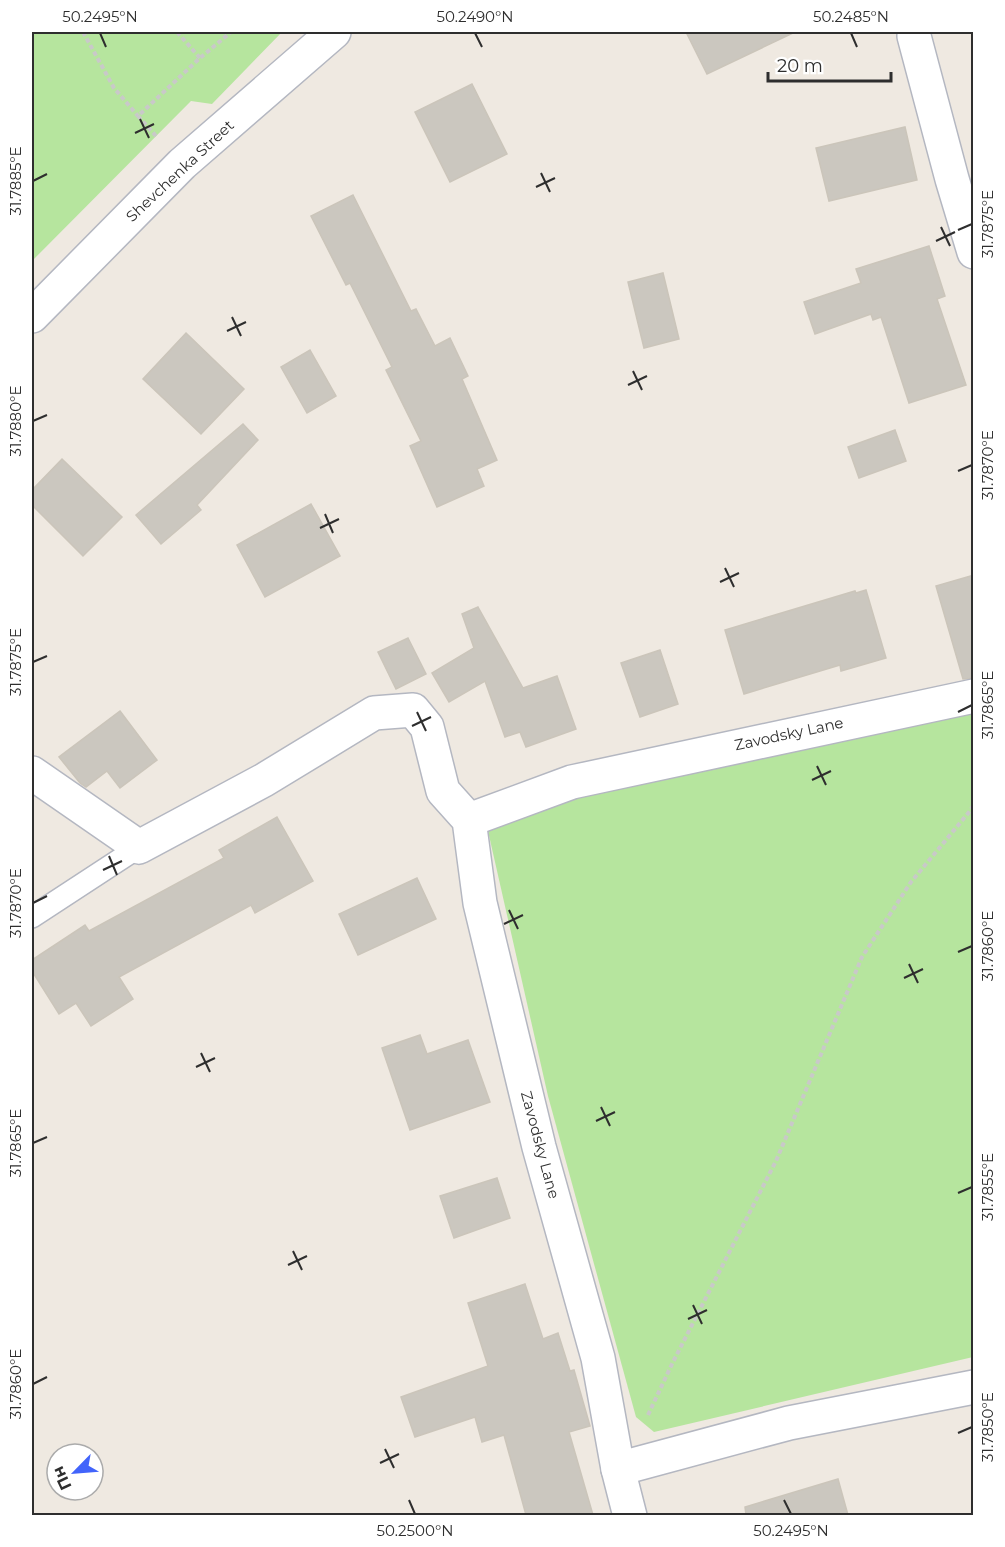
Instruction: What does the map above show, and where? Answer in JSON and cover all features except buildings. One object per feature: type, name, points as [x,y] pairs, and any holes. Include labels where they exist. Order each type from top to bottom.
[{"type":"street","name":"Shevchenka Street","points":[[32,316],[182,165],[334,32]]},
{"type":"street","points":[[914,36],[974,252]]},
{"type":"street","name":"Zavodsky Lane","points":[[630,1515],[618,1468],[598,1358],[539,1147],[480,903],[469,819],[572,782],[974,696]]},
{"type":"street","points":[[32,773],[139,847],[264,780],[374,713],[413,710],[427,727],[443,791],[469,819]]},
{"type":"street","points":[[618,1468],[789,1423],[974,1387]]},
{"type":"lane","points":[[32,917],[139,847]]},
{"type":"path","points":[[83,32],[114,88],[182,165]]},
{"type":"path","points":[[177,32],[200,58]]},
{"type":"path","points":[[138,116],[231,32]]},
{"type":"path","points":[[618,1468],[645,1421],[776,1161],[862,957],[911,882],[974,804]]},
{"type":"green space","points":[[32,32],[282,32],[212,104],[191,101],[32,261]]},
{"type":"green space","points":[[973,709],[973,1357],[654,1432],[636,1417],[548,1096],[488,831],[549,804]]}]
